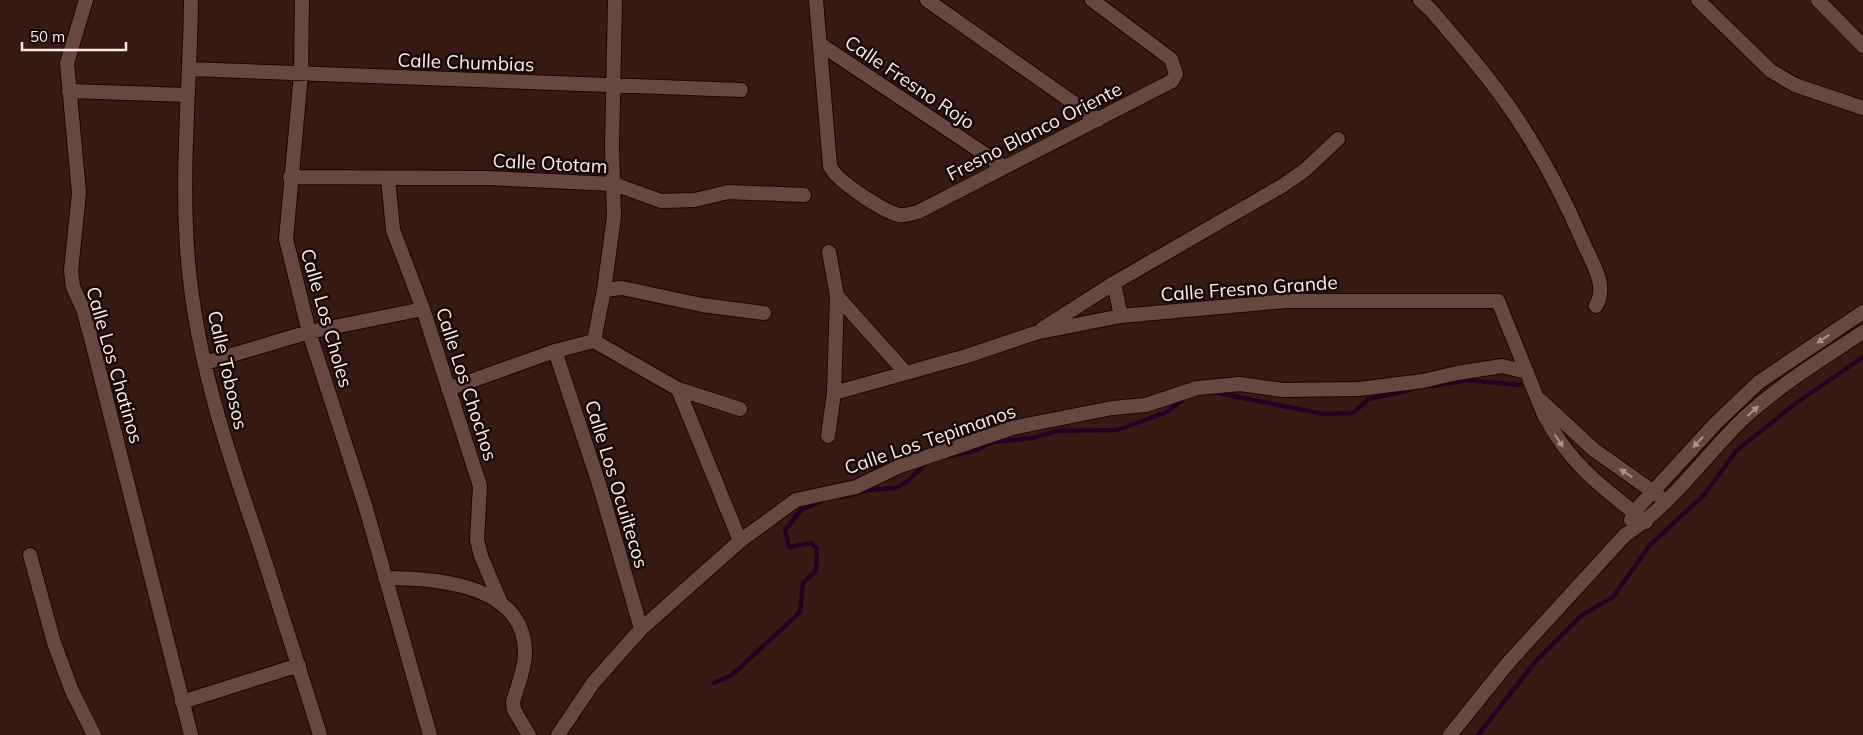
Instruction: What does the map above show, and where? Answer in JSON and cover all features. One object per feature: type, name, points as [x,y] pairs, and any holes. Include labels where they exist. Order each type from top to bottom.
[{"type":"street","name":"Calle Los Chatinos","points":[[86,0],[67,63],[76,140],[79,193],[71,271],[73,287],[84,309],[182,702],[192,735]]},
{"type":"street","name":"Calle Tobosos","points":[[190,0],[190,69],[186,95],[190,280],[205,363],[220,424],[320,735]]},
{"type":"street","name":"Calle Los Choles","points":[[302,0],[301,74],[290,177],[286,239],[309,332],[365,505],[427,734]]},
{"type":"street","points":[[594,341],[604,290],[614,217],[612,147],[615,0]]},
{"type":"street","points":[[816,0],[820,44]]},
{"type":"street","points":[[927,0],[1098,120]]},
{"type":"street","name":"Fresno Blanco Oriente","points":[[820,44],[829,162],[832,171],[836,176],[870,200],[894,213],[905,215],[918,212],[1166,85],[1176,74],[1171,59],[1092,0]]},
{"type":"street","points":[[1420,0],[1431,10],[1496,89],[1533,143],[1553,178],[1600,282],[1600,296],[1596,306]]},
{"type":"street","points":[[1431,10],[1442,0]]},
{"type":"street","points":[[1698,0],[1770,71],[1782,79],[1863,108]]},
{"type":"street","points":[[1818,0],[1863,46]]},
{"type":"street","name":"Calle Fresno Rojo","points":[[820,44],[1004,167]]},
{"type":"street","name":"Calle Chumbias","points":[[190,69],[741,90]]},
{"type":"street","points":[[69,91],[186,95]]},
{"type":"street","name":"Calle Fresno Grande","points":[[1035,333],[1114,283],[1282,186],[1311,165],[1338,139]]},
{"type":"street","name":"Calle Ototam","points":[[290,177],[488,178],[614,184],[661,201],[695,200],[728,192],[804,195]]},
{"type":"street","name":"Calle Los Chochos","points":[[388,178],[393,230],[424,309],[480,486],[477,540],[481,556],[501,603]]},
{"type":"street","points":[[828,436],[834,393],[837,296],[829,252]]},
{"type":"street","points":[[1114,283],[1121,316]]},
{"type":"street","points":[[604,290],[622,288],[702,305],[764,313]]},
{"type":"street","points":[[837,296],[905,372]]},
{"type":"street","name":"Calle Fresno Grande","points":[[834,393],[966,356],[1035,333],[1121,316],[1286,300],[1498,301],[1527,372]]},
{"type":"street","points":[[205,363],[309,332],[424,309]]},
{"type":"street","points":[[1625,534],[1634,512],[1759,382],[1863,312]]},
{"type":"street","points":[[1450,735],[1508,663],[1625,534],[1646,522],[1746,417],[1770,395],[1863,332]]},
{"type":"street","points":[[448,389],[556,351],[594,341],[678,389],[740,409]]},
{"type":"street","name":"Calle Los Ocuiltecos","points":[[556,351],[600,487],[641,629]]},
{"type":"street","points":[[1788,362],[1798,376]]},
{"type":"street","name":"Calle Los Tepimanos","points":[[558,735],[593,683],[641,629],[740,541],[796,500],[856,487],[900,466],[1012,428],[1112,408],[1146,405],[1197,388],[1240,384],[1283,390],[1359,389],[1423,381],[1457,373],[1502,366],[1527,372]]},
{"type":"street","points":[[1527,372],[1553,432],[1567,452],[1588,475],[1646,522]]},
{"type":"street","points":[[678,389],[740,541]]},
{"type":"street","points":[[1537,398],[1593,449],[1666,501]]},
{"type":"street","points":[[30,555],[54,643],[72,691],[94,735]]},
{"type":"street","points":[[385,578],[424,578],[450,583],[485,595],[510,610],[516,619],[525,654],[513,702],[514,710],[529,735]]},
{"type":"street","points":[[182,702],[299,665]]},
{"type":"waterway","points":[[1478,735],[1535,662],[1582,615],[1613,597],[1650,545],[1704,495],[1737,450],[1795,404],[1863,357]]},
{"type":"waterway","points":[[1432,386],[1467,380],[1520,385]]},
{"type":"waterway","points":[[1213,392],[1323,414],[1353,413],[1369,399],[1409,390]]},
{"type":"waterway","points":[[949,456],[977,450],[991,442],[1033,438],[1056,431],[1117,430],[1167,412],[1186,397]]},
{"type":"waterway","points":[[842,497],[869,490],[896,488],[908,481],[928,461]]},
{"type":"waterway","points":[[714,683],[732,675],[800,612],[803,583],[816,571],[817,549],[811,543],[789,547],[785,530],[801,510],[824,500]]}]
